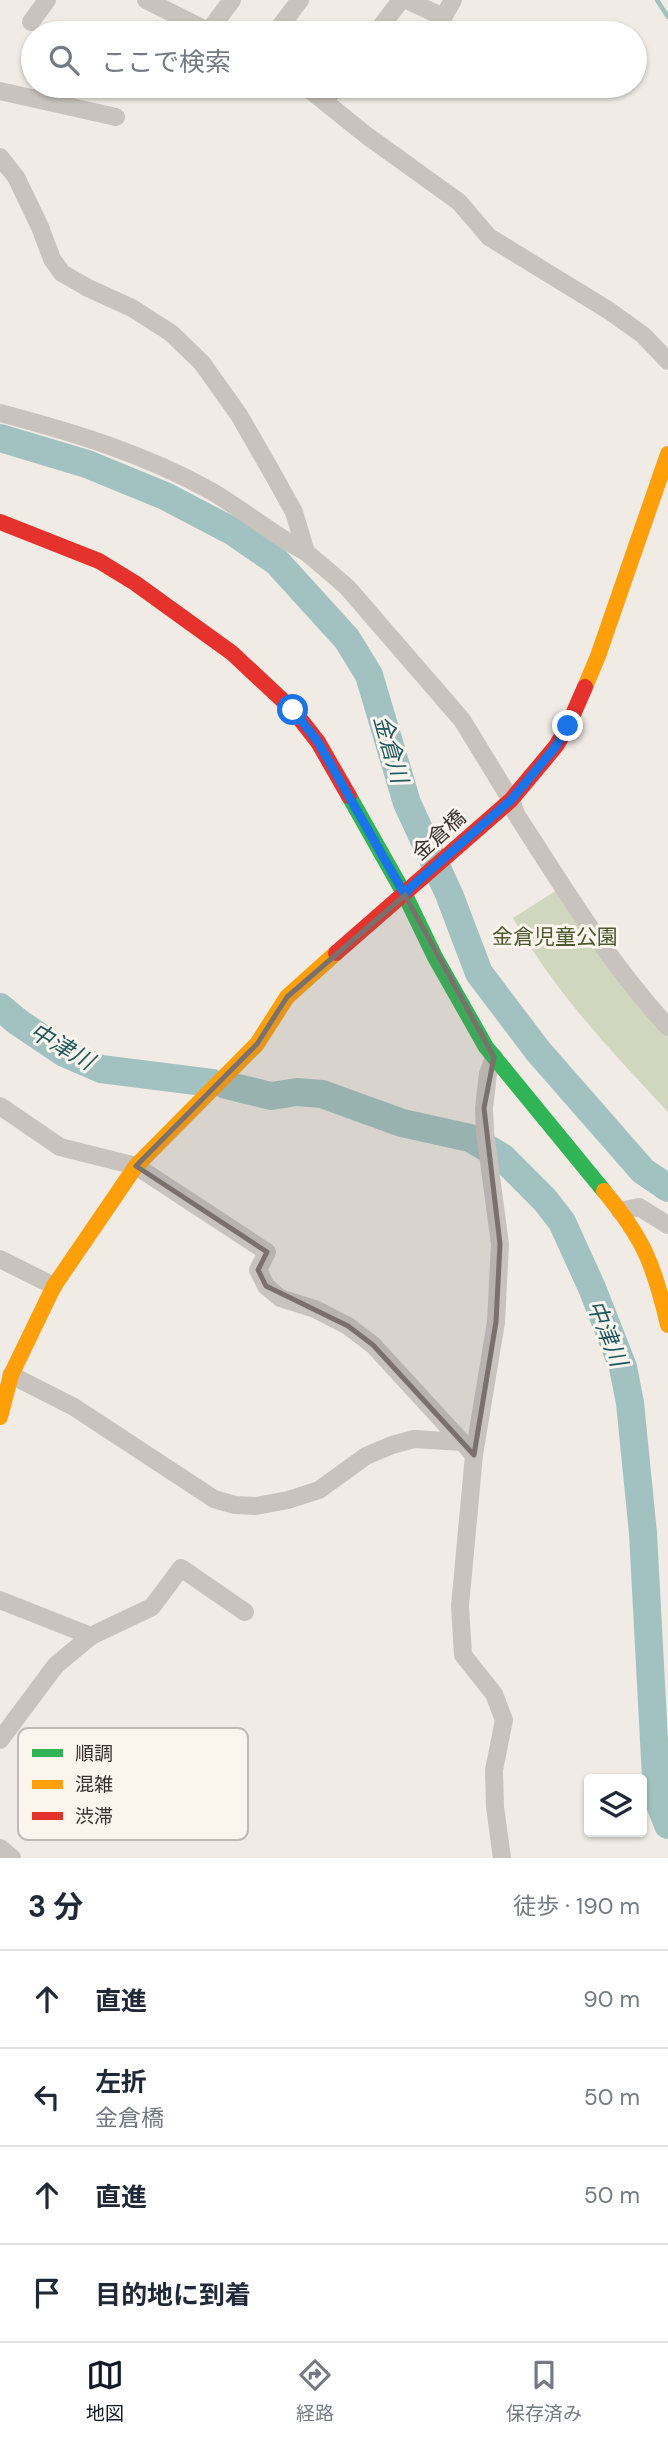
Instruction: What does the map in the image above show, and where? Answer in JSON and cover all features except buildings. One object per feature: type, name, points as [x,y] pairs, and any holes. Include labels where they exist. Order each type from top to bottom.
[{"type":"street","points":[[32,21],[47,0]]},
{"type":"street","points":[[146,0],[188,21]]},
{"type":"street","points":[[218,21],[232,0]]},
{"type":"street","points":[[284,21],[300,0]]},
{"type":"street","points":[[385,21],[401,0]]},
{"type":"street","points":[[407,0],[443,17]]},
{"type":"street","points":[[441,21],[453,0]]},
{"type":"street","points":[[0,91],[21,96]]},
{"type":"street","points":[[31,98],[116,117]]},
{"type":"street","points":[[321,98],[366,135],[459,202],[489,237],[608,310],[643,335],[668,361]]},
{"type":"street","points":[[0,157],[26,195],[45,245],[62,273],[142,314],[171,333],[202,363],[239,415],[281,488],[294,512],[306,552]]},
{"type":"street","points":[[0,413],[120,449],[211,491],[306,552],[347,587],[462,720],[511,800],[516,814],[583,918],[644,1001],[668,1027]]},
{"type":"street","name":"金倉橋","points":[[0,1417],[11,1375],[54,1286],[136,1166],[257,1044],[287,997],[511,800],[556,746],[568,726],[598,656],[668,454]]},
{"type":"street","points":[[0,522],[99,561],[135,583],[232,653],[293,710],[318,742],[410,890],[458,999],[494,1057],[645,1245],[654,1267],[668,1325]]},
{"type":"street","points":[[494,1057],[488,1074],[484,1108],[500,1244],[496,1322],[474,1455],[460,1606],[463,1655],[494,1694],[504,1720],[494,1770],[495,1807],[502,1858]]},
{"type":"street","points":[[0,1106],[60,1147],[136,1166],[267,1252],[258,1270],[266,1286],[280,1297],[315,1309],[348,1326],[373,1345],[474,1455]]},
{"type":"street","points":[[620,1211],[639,1207],[668,1225]]},
{"type":"street","points":[[0,1259],[54,1286]]},
{"type":"street","points":[[11,1375],[74,1407],[214,1499],[235,1505],[256,1506],[319,1490],[366,1456],[392,1445],[414,1439],[462,1441]]},
{"type":"street","points":[[0,1740],[56,1665],[91,1636],[152,1607],[181,1568],[245,1612]]},
{"type":"street","points":[[0,1600],[91,1636]]},
{"type":"street","points":[[0,1848],[12,1858]]},
{"type":"highlighted area","points":[[405,895],[494,1057],[484,1108],[500,1244],[496,1322],[474,1455],[373,1345],[348,1326],[266,1286],[258,1270],[267,1252],[136,1166],[257,1044],[287,997]]},
{"type":"green space","name":"金倉児童公園","points":[[557,890],[626,989],[668,1036],[668,1112],[565,995],[546,971],[513,918]]},
{"type":"waterway","points":[[657,0],[668,17]]},
{"type":"waterway","name":"金倉川","points":[[0,438],[87,464],[165,496],[232,531],[277,562],[347,639],[369,675],[407,803],[449,894],[479,973],[538,1051],[643,1171],[668,1188]]},
{"type":"waterway","name":"中津川","points":[[0,1007],[64,1053],[101,1069],[212,1083]]},
{"type":"waterway","name":"中津川","points":[[226,1085],[271,1096],[297,1092],[322,1094],[402,1123],[470,1138],[502,1157],[545,1200],[562,1222],[623,1367],[630,1403],[643,1533],[657,1797],[668,1825]]},
{"type":"traffic: fast","points":[[349,796],[486,1047],[604,1191]]},
{"type":"traffic: slow","points":[[585,687],[668,454]]},
{"type":"traffic: slow","points":[[0,1417],[11,1375],[54,1286],[136,1166],[257,1044],[287,997],[336,953]]},
{"type":"traffic: slow","points":[[604,1191],[629,1224],[646,1254],[668,1325]]},
{"type":"traffic: jam","points":[[0,522],[99,561],[135,583],[232,653],[293,710],[318,742],[349,796]]},
{"type":"traffic: jam","points":[[336,953],[511,800],[556,746],[585,687]]},
{"type":"route","points":[[293,710],[318,742],[405,895],[511,800],[556,746],[568,726]]}]
